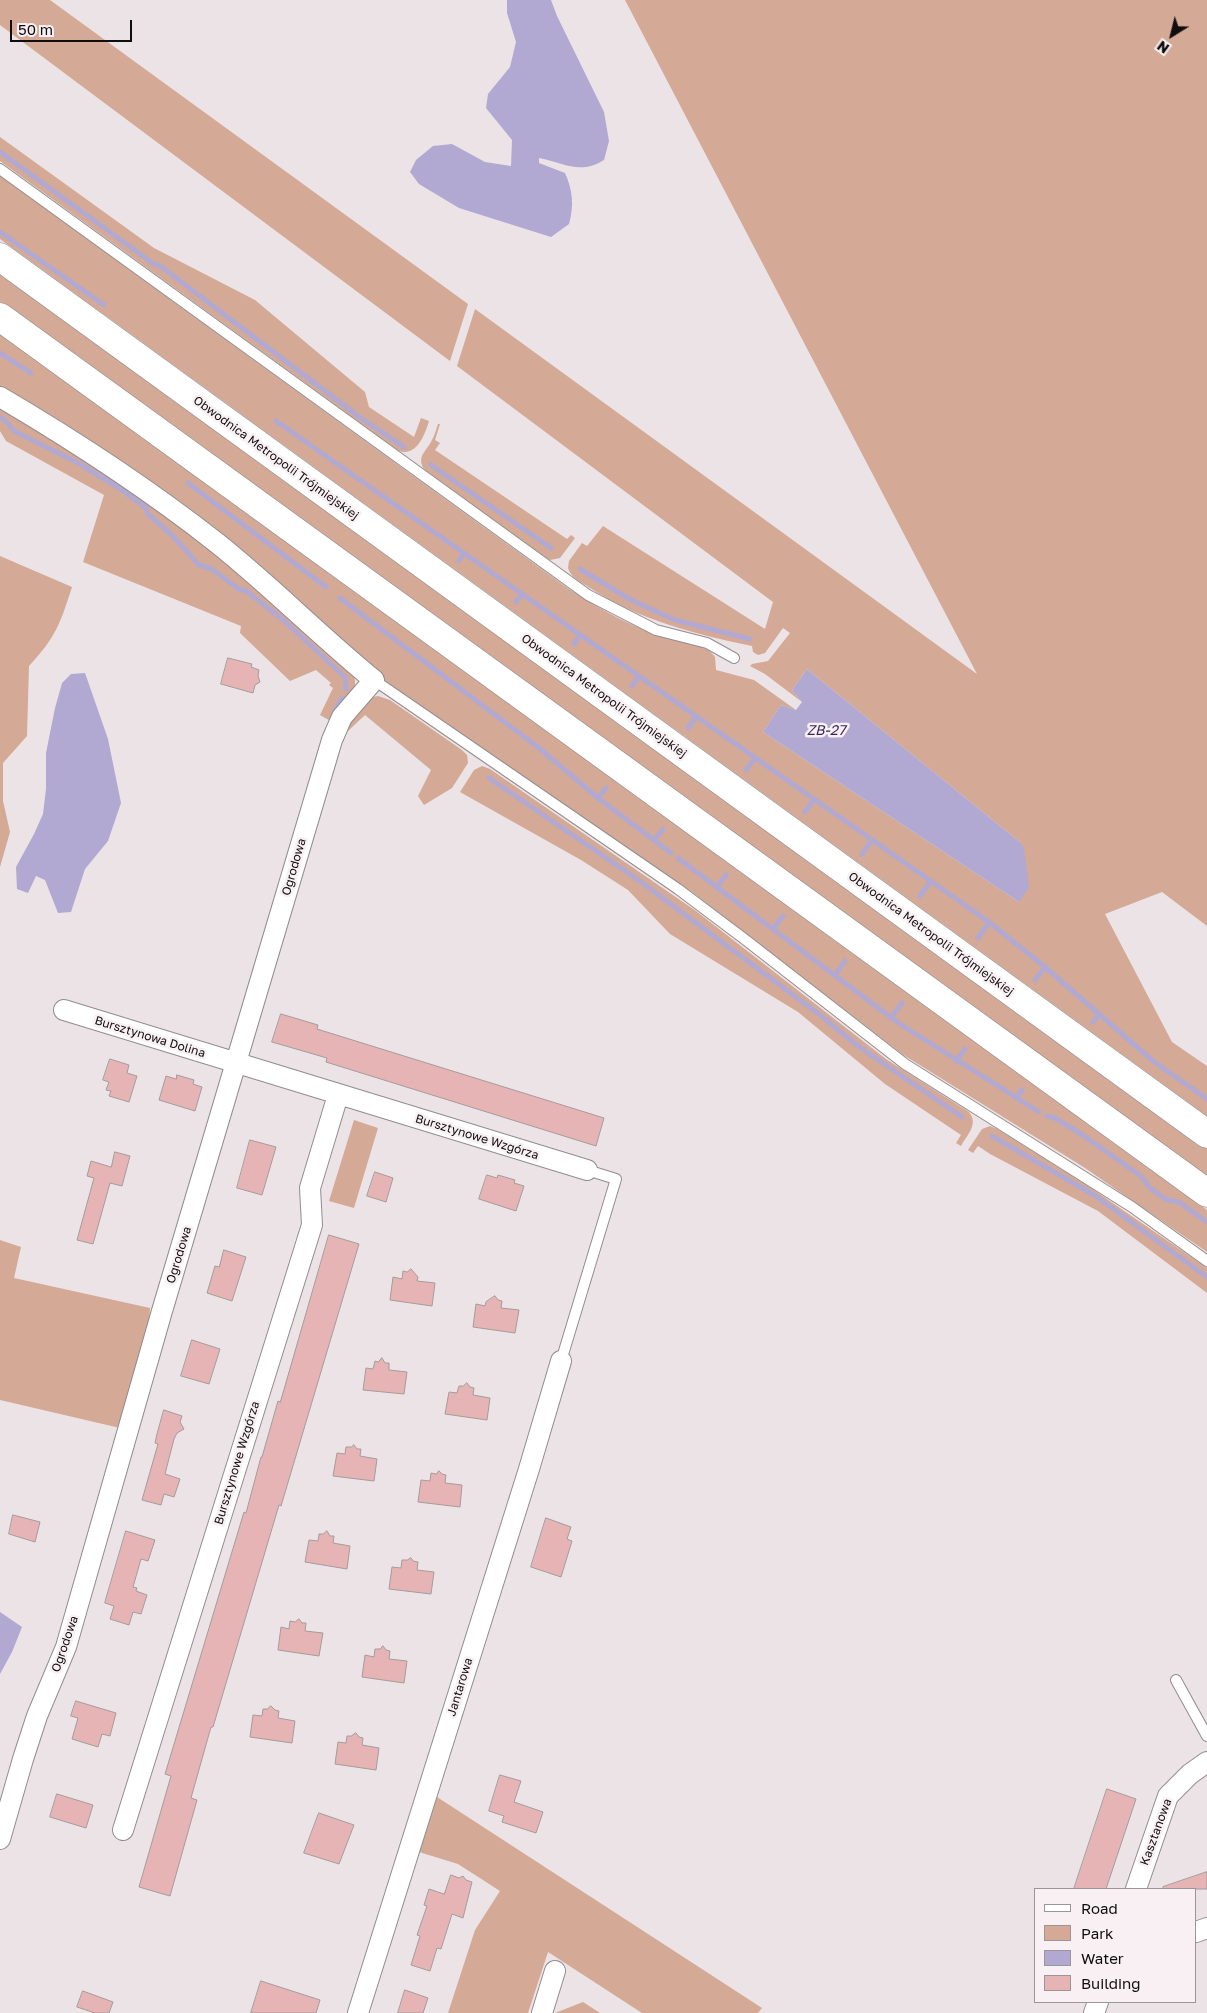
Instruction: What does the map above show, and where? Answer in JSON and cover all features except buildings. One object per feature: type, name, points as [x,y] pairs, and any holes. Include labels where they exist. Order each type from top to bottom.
[{"type":"highway","name":"Obwodnica Metropolii Trójmiejskiej","points":[[0,257],[1207,1134]]},
{"type":"highway","points":[[0,317],[1207,1193]]},
{"type":"street","points":[[0,397],[131,479],[217,544],[374,680]]},
{"type":"street","name":"Ogrodowa","points":[[0,1840],[28,1742],[66,1647],[162,1311],[332,740],[342,717],[374,680]]},
{"type":"street","name":"Bursztynowa Dolina","points":[[64,1010],[236,1064]]},
{"type":"street","name":"Bursztynowe Wzgórza","points":[[236,1064],[587,1170]]},
{"type":"street","name":"Bursztynowe Wzgórza","points":[[123,1830],[312,1225],[310,1188],[338,1095]]},
{"type":"street","name":"Jantarowa","points":[[358,2013],[529,1469],[561,1361]]},
{"type":"street","name":"Kasztanowa","points":[[1136,1888],[1168,1796],[1190,1774],[1207,1762]]},
{"type":"street","points":[[542,2013],[555,1971]]},
{"type":"lane","points":[[0,169],[588,595],[656,630],[708,643],[734,658]]},
{"type":"lane","points":[[374,680],[678,889],[878,1045],[1132,1207],[1207,1261]]},
{"type":"lane","points":[[561,1361],[616,1179],[587,1170]]},
{"type":"lane","points":[[1176,1680],[1207,1736]]},
{"type":"green space","points":[[0,0],[50,0],[468,304],[450,361],[0,25]]},
{"type":"green space","points":[[625,0],[1207,0],[1207,926],[1162,892],[1105,914],[1172,1042],[1207,1066],[1207,1116],[0,239],[0,176],[569,589],[630,624],[669,639],[706,649],[715,657],[716,670],[754,680],[796,710],[781,705],[763,732],[1019,902],[1021,843],[807,669],[792,690],[802,702],[765,674],[750,666],[768,661],[790,633],[783,628],[765,653],[758,655],[753,652],[752,646],[689,631],[628,609],[574,577],[568,568],[569,561],[582,543],[587,546],[603,526],[765,629],[773,602],[457,366],[475,309],[977,674]]},
{"type":"green space","points":[[0,137],[154,248],[255,300],[365,392],[369,407],[414,437],[421,418],[429,421],[419,443],[411,451],[399,451],[0,161]]},
{"type":"green space","points":[[0,269],[1207,1146],[1207,1179],[0,302]]},
{"type":"green space","points":[[0,332],[1207,1210],[1207,1252],[1085,1168],[902,1054],[692,892],[390,684],[0,390]]},
{"type":"green space","points":[[0,405],[178,521],[351,671],[355,679],[355,687],[334,723],[320,715],[333,688],[329,685],[331,683],[316,670],[290,681],[240,633],[241,626],[83,562],[104,495],[6,441],[0,431]]},
{"type":"green space","points":[[438,424],[440,424],[435,440],[440,443],[435,450],[567,539],[571,535],[575,538],[560,558],[550,560],[546,558],[424,469],[421,461],[422,457],[433,438]]},
{"type":"green space","points":[[0,556],[72,587],[56,630],[29,666],[27,736],[3,763],[3,801],[10,832],[0,867]]},
{"type":"green space","points":[[378,696],[390,700],[467,755],[468,763],[452,788],[424,805],[418,796],[431,770],[365,715],[348,731],[341,727],[368,698]]},
{"type":"green space","points":[[482,766],[490,769],[696,911],[886,1059],[969,1112],[973,1121],[969,1134],[961,1146],[956,1143],[961,1135],[885,1084],[798,1012],[670,934],[628,890],[581,860],[460,792],[474,770]]},
{"type":"green space","points":[[354,1120],[378,1128],[354,1208],[329,1201]]},
{"type":"green space","points":[[990,1126],[1091,1188],[1207,1268],[1207,1293],[1098,1211],[978,1146],[973,1153],[968,1150],[982,1129]]},
{"type":"green space","points":[[0,1240],[21,1247],[14,1278],[150,1308],[148,1337],[120,1428],[0,1400]]},
{"type":"green space","points":[[437,1797],[762,2008],[758,2013],[642,2013],[548,1952],[528,2013],[448,2013],[475,1930],[500,1891],[458,1864],[419,1852]]},
{"type":"green space","points":[[583,2002],[600,2013],[555,2013]]},
{"type":"water","points":[[507,0],[551,0],[604,112],[609,141],[604,160],[587,167],[572,167],[539,158],[539,163],[565,173],[571,192],[572,211],[569,224],[551,237],[459,208],[419,184],[410,172],[416,160],[433,146],[452,144],[485,162],[511,166],[512,140],[486,108],[488,94],[510,67],[516,42],[507,13]]},
{"type":"water","name":"ZB-27","points":[[807,669],[1021,843],[1024,848],[1029,888],[1019,902],[763,732],[781,705],[796,710],[802,702],[792,690]]},
{"type":"water","points":[[85,673],[108,739],[121,803],[108,841],[85,869],[71,912],[58,913],[45,880],[36,876],[28,893],[17,889],[16,867],[43,814],[46,789],[46,753],[62,683],[71,674]]},
{"type":"water","points":[[0,1612],[22,1627],[12,1652],[0,1674]]},
{"type":"waterway","points":[[0,152],[155,265],[159,265],[358,416],[404,447]]},
{"type":"waterway","points":[[0,232],[104,305]]},
{"type":"waterway","points":[[0,353],[31,373]]},
{"type":"waterway","points":[[0,417],[14,431],[80,464],[122,490],[146,508],[148,514],[173,536],[199,565],[212,569],[240,590],[245,590],[282,619],[345,677],[346,689]]},
{"type":"waterway","points":[[276,421],[989,922],[1045,967],[1153,1061],[1207,1099]]},
{"type":"waterway","points":[[431,465],[551,548]]},
{"type":"waterway","points":[[188,483],[326,587]]},
{"type":"waterway","points":[[459,561],[464,553]]},
{"type":"waterway","points":[[580,569],[631,600],[675,620],[750,639]]},
{"type":"waterway","points":[[516,602],[522,594]]},
{"type":"waterway","points":[[340,598],[539,748],[598,798],[671,853]]},
{"type":"waterway","points":[[574,644],[580,635]]},
{"type":"waterway","points":[[632,686],[639,676]]},
{"type":"waterway","points":[[335,710],[342,698]]},
{"type":"waterway","points":[[688,728],[696,717]]},
{"type":"waterway","points":[[746,770],[755,758]]},
{"type":"waterway","points":[[489,778],[637,879],[820,1015],[858,1046],[962,1117]]},
{"type":"waterway","points":[[598,798],[606,788]]},
{"type":"waterway","points":[[805,812],[814,799]]},
{"type":"waterway","points":[[654,840],[663,829]]},
{"type":"waterway","points":[[862,854],[872,840]]},
{"type":"waterway","points":[[678,858],[897,1022],[1039,1112]]},
{"type":"waterway","points":[[717,887],[726,875]]},
{"type":"waterway","points":[[920,896],[931,881]]},
{"type":"waterway","points":[[773,929],[783,916]]},
{"type":"waterway","points":[[978,938],[989,922]]},
{"type":"waterway","points":[[835,975],[845,961]]},
{"type":"waterway","points":[[1035,980],[1045,967]]},
{"type":"waterway","points":[[891,1018],[902,1003]]},
{"type":"waterway","points":[[1093,1022],[1099,1014]]},
{"type":"waterway","points":[[956,1061],[965,1049]]},
{"type":"waterway","points":[[1016,1098],[1022,1090]]},
{"type":"waterway","points":[[1047,1116],[1055,1118],[1081,1134],[1141,1176],[1150,1188],[1167,1200],[1179,1202],[1207,1222]]},
{"type":"waterway","points":[[992,1136],[1094,1195],[1207,1277]]}]
